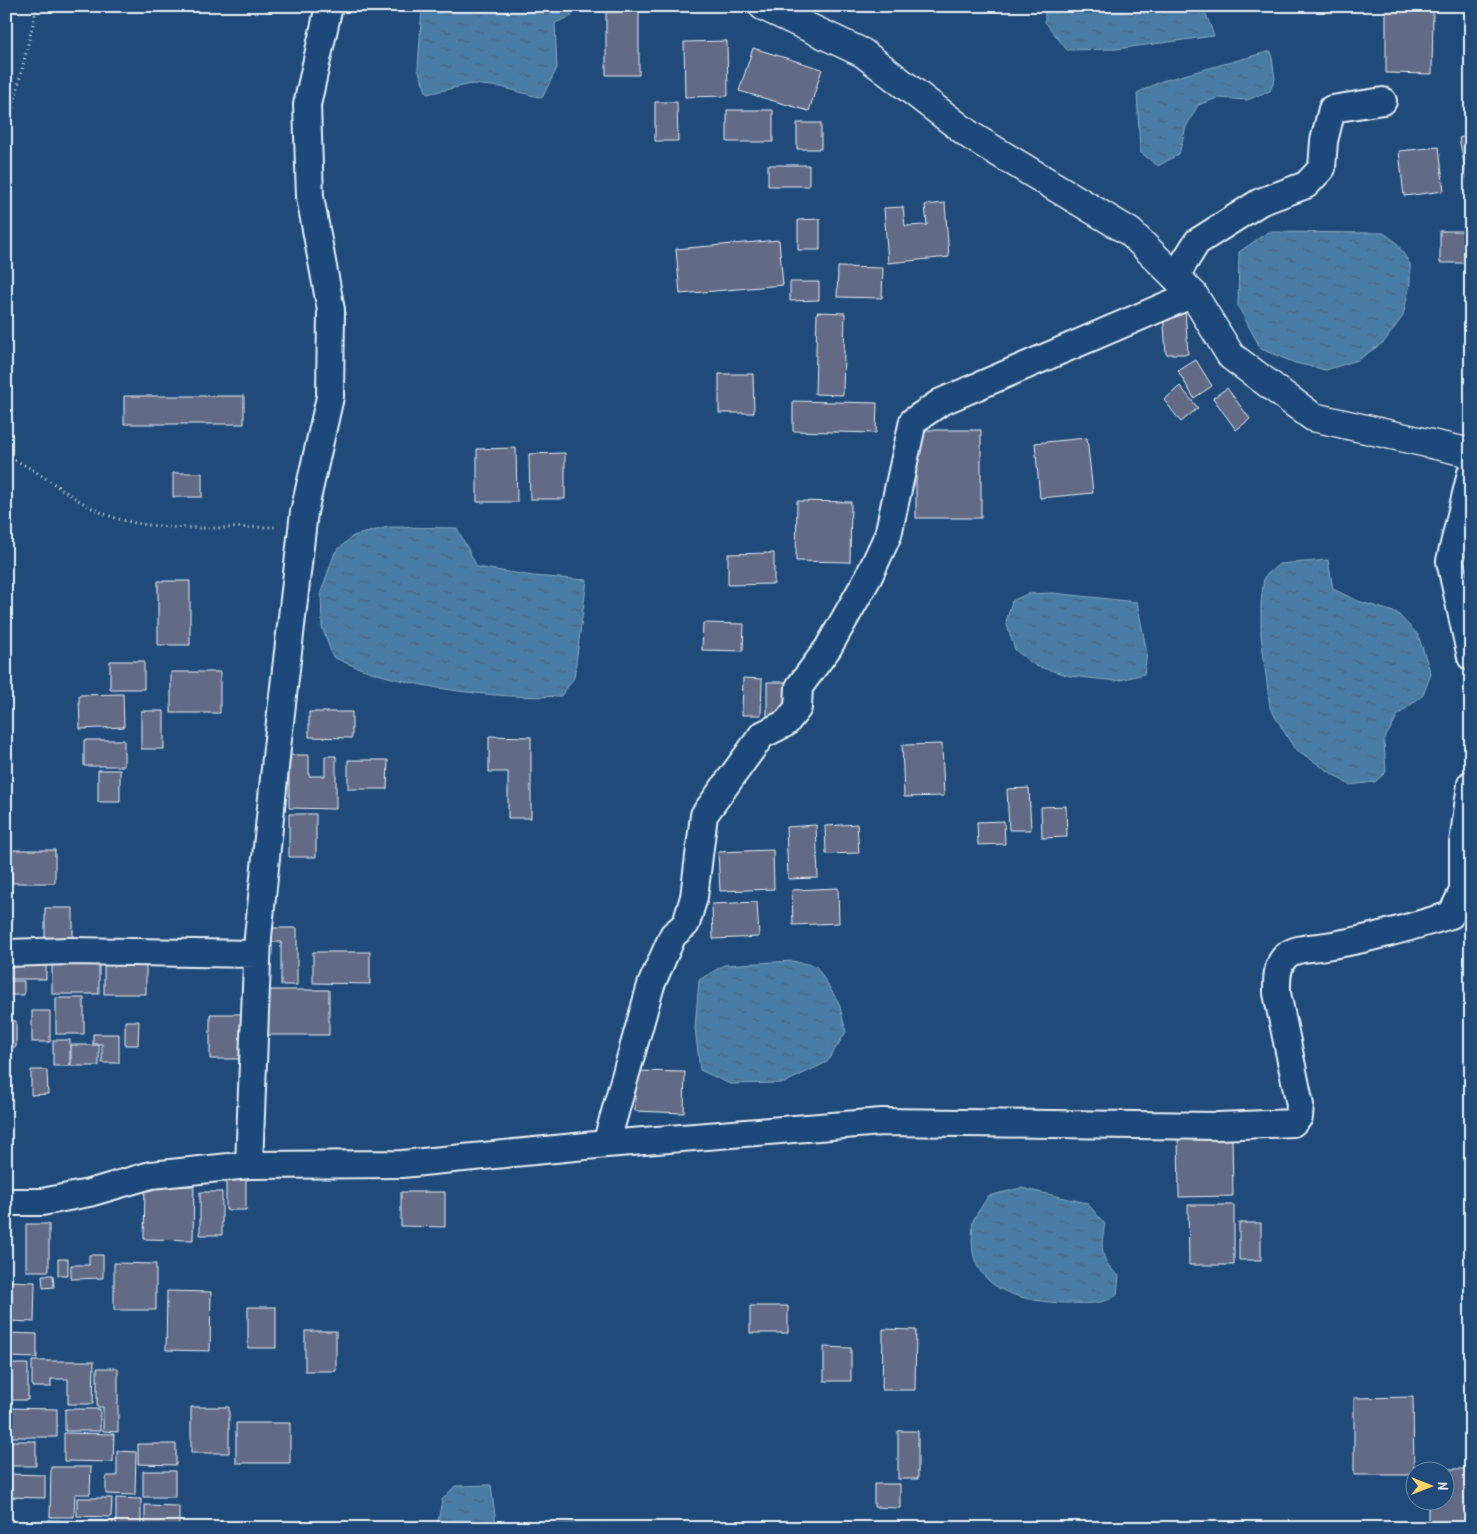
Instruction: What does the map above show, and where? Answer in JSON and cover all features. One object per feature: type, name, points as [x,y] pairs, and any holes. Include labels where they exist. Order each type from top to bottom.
[{"type":"main road","points":[[763,6],[863,53],[971,136],[1130,232],[1184,285],[1231,356],[1314,417],[1471,453]]},
{"type":"street","points":[[249,1165],[257,954],[277,748],[302,528],[330,397],[331,310],[310,197],[307,105],[329,6]]},
{"type":"street","points":[[606,1144],[650,986],[673,935],[686,924],[694,897],[704,815],[762,735],[786,723],[798,708],[799,687],[828,648],[869,576],[888,535],[914,421],[941,402],[1184,285],[1197,242],[1260,202],[1306,185],[1322,168],[1324,141],[1332,109],[1384,101]]},
{"type":"street","points":[[1471,473],[1450,561],[1471,658]]},
{"type":"street","points":[[6,1202],[42,1202],[89,1193],[151,1175],[249,1165],[402,1164],[606,1144],[882,1122],[1218,1126],[1293,1123],[1299,1118],[1300,1105],[1276,993],[1282,960],[1287,954],[1306,949],[1349,943],[1451,915],[1463,892],[1463,843],[1471,784]]},
{"type":"street","points":[[6,953],[69,951],[257,954]]},
{"type":"path","points":[[6,137],[37,6]]},
{"type":"path","points":[[6,456],[28,465],[98,512],[142,525],[302,528]]},
{"type":"water","points":[[422,6],[564,6],[572,16],[555,23],[557,68],[542,98],[501,87],[472,84],[427,94],[418,69]]},
{"type":"water","points":[[1045,6],[1203,6],[1214,36],[1116,49],[1067,50],[1045,22]]},
{"type":"water","points":[[1271,51],[1275,79],[1270,91],[1247,100],[1218,98],[1198,105],[1186,127],[1179,154],[1158,166],[1140,152],[1137,93],[1162,81]]},
{"type":"water","points":[[1268,232],[1384,233],[1396,242],[1410,264],[1410,284],[1403,316],[1384,342],[1358,360],[1326,370],[1295,363],[1261,349],[1238,306],[1239,252]]},
{"type":"water","points":[[388,527],[457,528],[477,567],[533,576],[587,580],[574,678],[561,696],[505,696],[444,689],[384,676],[333,657],[322,627],[321,592],[335,552],[353,536]]},
{"type":"water","points":[[1328,560],[1333,589],[1358,601],[1397,613],[1418,635],[1431,674],[1423,695],[1398,715],[1384,740],[1386,772],[1375,782],[1349,785],[1294,748],[1270,708],[1261,635],[1261,602],[1264,577],[1279,564]]},
{"type":"water","points":[[1053,593],[1137,602],[1147,653],[1144,674],[1116,681],[1070,676],[1036,666],[1015,650],[1006,622],[1012,601],[1027,594]]},
{"type":"water","points":[[792,961],[816,966],[839,1003],[846,1032],[827,1062],[784,1083],[730,1084],[700,1070],[695,1028],[699,980],[724,965]]},
{"type":"water","points":[[1021,1188],[1087,1203],[1105,1224],[1102,1240],[1103,1253],[1108,1265],[1119,1276],[1117,1295],[1105,1301],[1092,1303],[1034,1300],[1004,1291],[991,1283],[981,1272],[974,1258],[972,1241],[974,1219],[988,1196]]},
{"type":"water","points":[[491,1485],[496,1523],[494,1528],[437,1528],[442,1500],[455,1486]]},
{"type":"water","points":[[574,1523],[654,1525],[661,1528],[539,1528],[541,1525]]},
{"type":"building","points":[[606,6],[639,6],[639,75],[606,75]]},
{"type":"building","points":[[1386,9],[1433,10],[1432,74],[1386,73]]},
{"type":"building","points":[[727,41],[728,96],[685,97],[684,42]]},
{"type":"building","points":[[753,48],[822,69],[809,111],[739,91]]},
{"type":"building","points":[[655,102],[677,102],[678,141],[655,141]]},
{"type":"building","points":[[727,110],[773,110],[773,142],[727,142]]},
{"type":"building","points":[[797,123],[821,123],[821,149],[797,149]]},
{"type":"building","points":[[1471,135],[1471,192],[1470,192],[1459,138]]},
{"type":"building","points":[[1439,147],[1444,191],[1404,196],[1399,151]]},
{"type":"building","points":[[768,165],[809,165],[809,186],[768,186]]},
{"type":"building","points":[[945,203],[949,257],[888,263],[884,208],[903,207],[905,226],[927,225],[925,205]]},
{"type":"building","points":[[820,219],[820,250],[798,250],[798,220]]},
{"type":"building","points":[[1440,231],[1471,231],[1471,263],[1440,263]]},
{"type":"building","points":[[779,240],[783,285],[680,294],[676,249]]},
{"type":"building","points":[[838,267],[883,268],[882,298],[837,297]]},
{"type":"building","points":[[790,282],[819,282],[819,300],[790,301]]},
{"type":"building","points":[[1185,310],[1188,354],[1166,354],[1163,311]]},
{"type":"building","points":[[817,312],[845,313],[843,395],[815,394]]},
{"type":"building","points":[[1196,360],[1212,386],[1194,398],[1178,371]]},
{"type":"building","points":[[719,374],[753,374],[754,413],[719,413]]},
{"type":"building","points":[[1180,386],[1198,408],[1181,422],[1164,400]]},
{"type":"building","points":[[1227,388],[1250,419],[1236,430],[1213,398]]},
{"type":"building","points":[[124,396],[244,396],[244,424],[124,424]]},
{"type":"building","points":[[793,401],[877,403],[876,433],[793,431]]},
{"type":"building","points":[[916,430],[981,430],[981,518],[916,518]]},
{"type":"building","points":[[1087,438],[1093,493],[1040,498],[1035,443]]},
{"type":"building","points":[[516,448],[517,502],[477,502],[477,449]]},
{"type":"building","points":[[565,453],[565,499],[530,499],[529,454]]},
{"type":"building","points":[[173,473],[202,473],[202,497],[173,497]]},
{"type":"building","points":[[797,501],[851,502],[850,562],[796,561]]},
{"type":"building","points":[[774,553],[774,584],[728,585],[728,554]]},
{"type":"building","points":[[158,581],[190,581],[190,645],[158,645]]},
{"type":"building","points":[[703,623],[744,624],[743,651],[702,650]]},
{"type":"building","points":[[110,661],[144,661],[144,689],[110,689]]},
{"type":"building","points":[[171,672],[220,672],[220,713],[171,713]]},
{"type":"building","points":[[743,678],[762,679],[761,715],[742,715]]},
{"type":"building","points":[[767,682],[790,682],[790,716],[767,716]]},
{"type":"building","points":[[123,694],[124,727],[80,729],[79,695]]},
{"type":"building","points":[[141,711],[164,711],[164,749],[141,749]]},
{"type":"building","points":[[309,712],[352,712],[352,738],[309,737]]},
{"type":"building","points":[[489,736],[531,737],[531,818],[508,818],[508,772],[489,772]]},
{"type":"building","points":[[84,740],[124,740],[124,766],[84,766]]},
{"type":"building","points":[[942,744],[944,796],[904,797],[902,745]]},
{"type":"building","points":[[289,755],[309,755],[309,776],[325,776],[325,756],[336,756],[336,809],[289,808]]},
{"type":"building","points":[[348,760],[388,760],[387,789],[348,789]]},
{"type":"building","points":[[98,770],[120,770],[120,802],[98,802]]},
{"type":"building","points":[[1029,788],[1031,830],[1009,830],[1007,789]]},
{"type":"building","points":[[1066,806],[1067,837],[1042,838],[1041,807]]},
{"type":"building","points":[[289,814],[316,814],[316,857],[289,857]]},
{"type":"building","points":[[1004,821],[1005,844],[978,845],[977,822]]},
{"type":"building","points":[[857,824],[859,853],[826,854],[825,826]]},
{"type":"building","points":[[816,825],[818,878],[788,879],[786,827]]},
{"type":"building","points":[[12,850],[55,850],[55,883],[12,883]]},
{"type":"building","points":[[773,850],[774,889],[720,891],[718,852]]},
{"type":"building","points":[[838,888],[839,923],[793,925],[792,890]]},
{"type":"building","points":[[757,902],[759,937],[713,939],[712,904]]},
{"type":"building","points":[[45,908],[73,908],[73,944],[45,944]]},
{"type":"building","points":[[270,928],[297,928],[297,985],[281,985],[281,942],[270,942]]},
{"type":"building","points":[[313,952],[370,952],[370,984],[313,983]]},
{"type":"building","points":[[52,956],[99,956],[99,994],[52,994]]},
{"type":"building","points":[[10,957],[46,957],[46,979],[10,979]]},
{"type":"building","points":[[104,960],[146,960],[146,994],[104,994]]},
{"type":"building","points":[[7,981],[24,981],[24,995],[7,995]]},
{"type":"building","points":[[266,990],[329,990],[329,1035],[266,1035]]},
{"type":"building","points":[[56,998],[84,998],[84,1034],[56,1034]]},
{"type":"building","points":[[32,1011],[50,1011],[50,1042],[32,1042]]},
{"type":"building","points":[[210,1014],[247,1014],[247,1059],[210,1059]]},
{"type":"building","points":[[6,1021],[16,1021],[16,1047],[6,1047]]},
{"type":"building","points":[[125,1021],[139,1021],[138,1045],[125,1045]]},
{"type":"building","points":[[93,1034],[119,1034],[119,1063],[102,1063],[102,1044],[93,1044]]},
{"type":"building","points":[[53,1040],[70,1040],[70,1066],[53,1066]]},
{"type":"building","points":[[71,1045],[99,1045],[99,1066],[71,1066]]},
{"type":"building","points":[[31,1070],[47,1070],[48,1094],[31,1095]]},
{"type":"building","points":[[636,1071],[685,1072],[684,1113],[635,1111]]},
{"type":"building","points":[[1232,1134],[1233,1196],[1179,1197],[1178,1135]]},
{"type":"building","points":[[226,1176],[246,1176],[246,1210],[226,1210]]},
{"type":"building","points":[[145,1186],[194,1186],[193,1240],[144,1239]]},
{"type":"building","points":[[200,1192],[222,1192],[222,1235],[200,1235]]},
{"type":"building","points":[[401,1192],[445,1192],[445,1227],[401,1226]]},
{"type":"building","points":[[1188,1205],[1234,1205],[1234,1265],[1189,1265]]},
{"type":"building","points":[[1239,1223],[1261,1223],[1261,1260],[1239,1260]]},
{"type":"building","points":[[26,1224],[49,1224],[49,1271],[26,1271]]},
{"type":"building","points":[[89,1255],[103,1255],[103,1278],[71,1279],[71,1265],[89,1265]]},
{"type":"building","points":[[58,1259],[68,1259],[68,1275],[58,1275]]},
{"type":"building","points":[[114,1263],[156,1264],[156,1310],[114,1310]]},
{"type":"building","points":[[42,1275],[53,1275],[54,1287],[43,1288]]},
{"type":"building","points":[[7,1281],[35,1282],[34,1322],[7,1321]]},
{"type":"building","points":[[167,1291],[211,1292],[210,1351],[166,1350]]},
{"type":"building","points":[[750,1306],[788,1306],[788,1333],[750,1333]]},
{"type":"building","points":[[248,1307],[276,1307],[276,1348],[248,1348]]},
{"type":"building","points":[[883,1329],[916,1330],[915,1390],[882,1390]]},
{"type":"building","points":[[305,1331],[336,1331],[336,1371],[305,1371]]},
{"type":"building","points":[[6,1333],[37,1334],[37,1358],[6,1357]]},
{"type":"building","points":[[824,1347],[851,1348],[851,1381],[824,1381]]},
{"type":"building","points":[[32,1361],[94,1361],[93,1404],[68,1404],[68,1379],[51,1379],[51,1387],[32,1387]]},
{"type":"building","points":[[6,1364],[28,1364],[28,1400],[6,1400]]},
{"type":"building","points":[[97,1368],[118,1368],[118,1432],[103,1431],[103,1407],[97,1407]]},
{"type":"building","points":[[1413,1397],[1414,1462],[1404,1462],[1404,1475],[1354,1475],[1354,1398]]},
{"type":"building","points":[[191,1407],[229,1407],[229,1453],[191,1453]]},
{"type":"building","points":[[6,1408],[57,1409],[57,1437],[6,1437]]},
{"type":"building","points":[[65,1409],[100,1409],[100,1431],[65,1431]]},
{"type":"building","points":[[236,1423],[290,1423],[290,1463],[236,1463]]},
{"type":"building","points":[[898,1431],[918,1431],[918,1479],[898,1479]]},
{"type":"building","points":[[64,1433],[114,1434],[113,1462],[64,1461]]},
{"type":"building","points":[[6,1441],[36,1441],[36,1466],[6,1466]]},
{"type":"building","points":[[138,1444],[176,1444],[176,1465],[138,1464]]},
{"type":"building","points":[[117,1451],[136,1452],[135,1495],[106,1494],[106,1476],[117,1476]]},
{"type":"building","points":[[51,1467],[91,1467],[90,1494],[75,1494],[74,1517],[50,1517]]},
{"type":"building","points":[[1454,1469],[1471,1469],[1471,1528],[1428,1528],[1428,1512],[1454,1512]]},
{"type":"building","points":[[143,1471],[175,1471],[175,1497],[143,1497]]},
{"type":"building","points":[[6,1474],[45,1475],[45,1498],[6,1497]]},
{"type":"building","points":[[874,1484],[900,1484],[900,1508],[874,1507]]},
{"type":"building","points":[[77,1498],[112,1498],[111,1517],[77,1516]]},
{"type":"building","points":[[116,1498],[141,1499],[141,1528],[116,1528]]},
{"type":"building","points":[[145,1505],[179,1506],[179,1528],[145,1528]]},
{"type":"building","points":[[48,1520],[78,1521],[78,1528],[48,1528]]},
{"type":"building","points":[[82,1521],[113,1521],[113,1528],[82,1528]]}]
